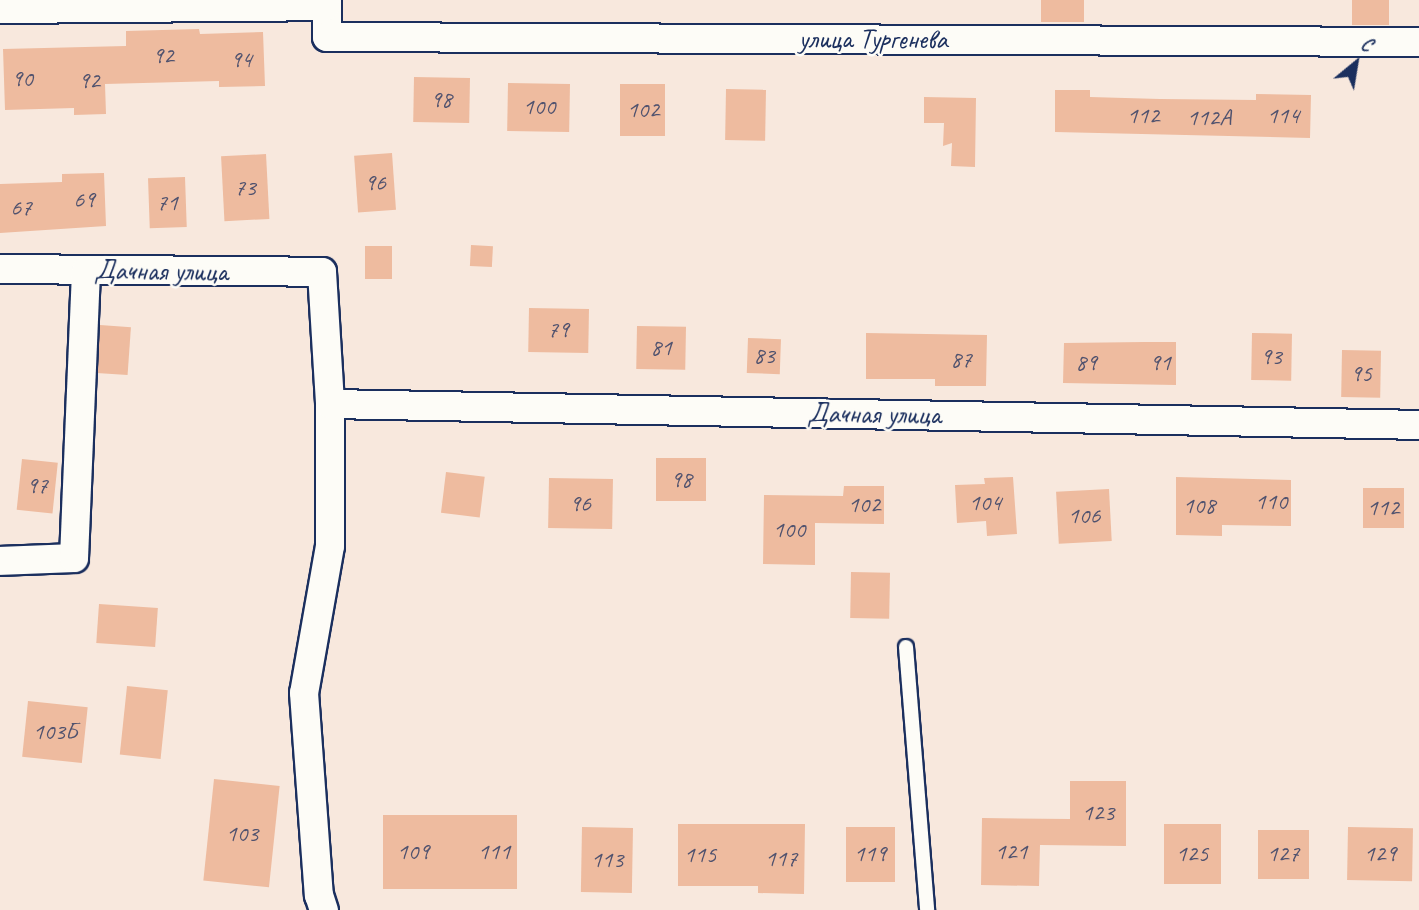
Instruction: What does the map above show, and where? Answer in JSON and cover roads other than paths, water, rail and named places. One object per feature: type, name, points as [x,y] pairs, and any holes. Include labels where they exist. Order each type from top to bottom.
[{"type":"street","points":[[0,9],[326,3]]},
{"type":"street","name":"улица Тургенева","points":[[326,3],[327,37],[1419,42]]},
{"type":"street","name":"Дачная улица","points":[[0,269],[322,272],[330,404],[1419,425]]},
{"type":"street","points":[[0,561],[74,558],[86,270]]},
{"type":"street","points":[[324,910],[319,895],[304,693],[330,547],[330,404]]},
{"type":"lane","points":[[906,647],[927,910]]}]
